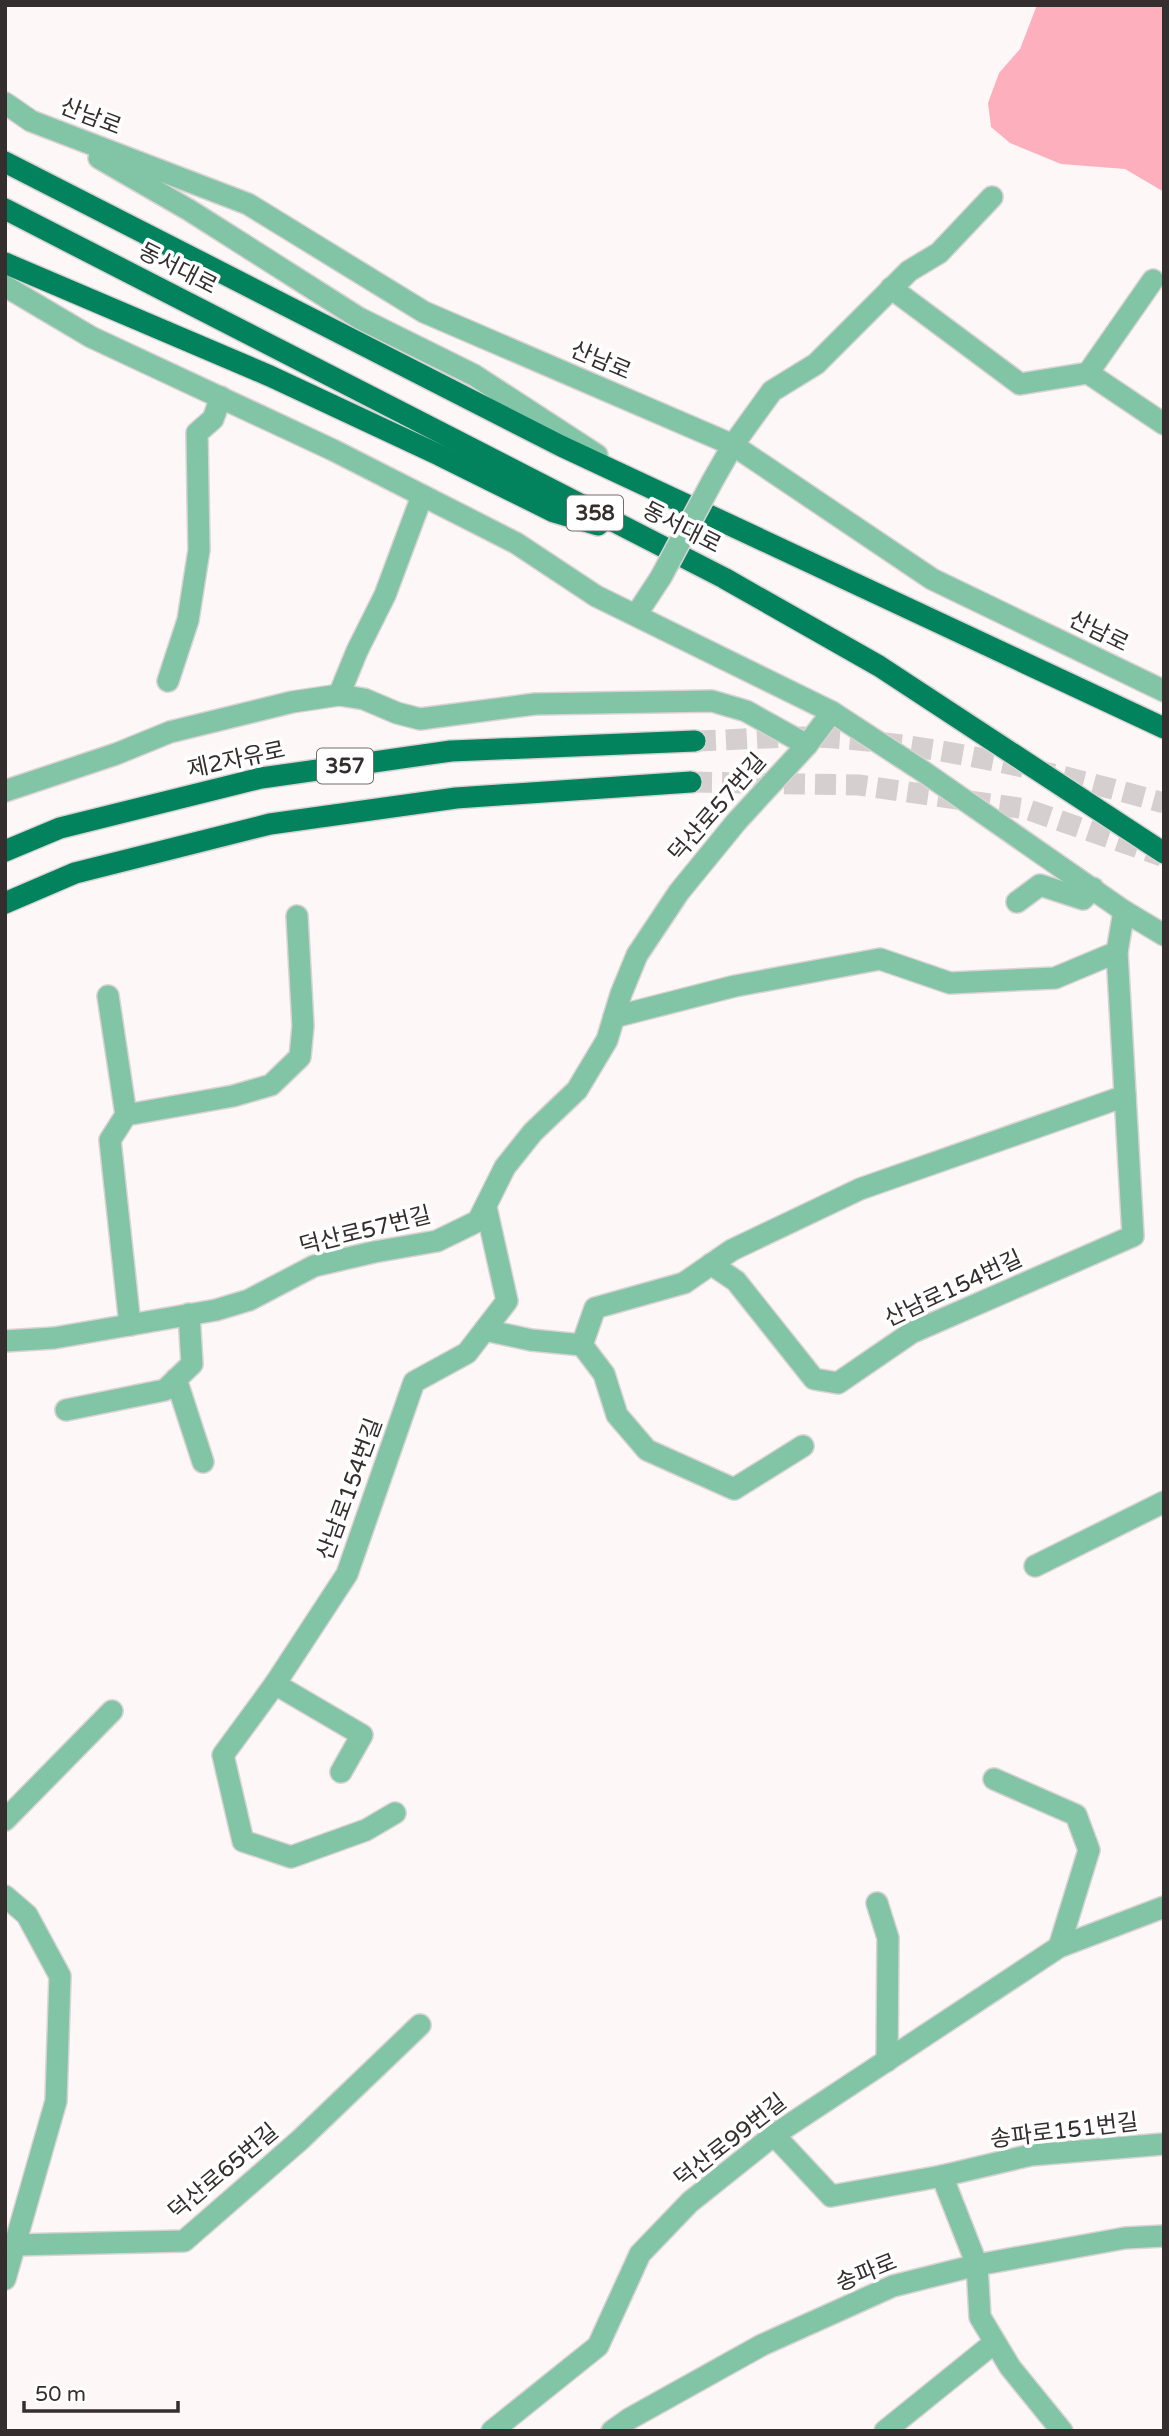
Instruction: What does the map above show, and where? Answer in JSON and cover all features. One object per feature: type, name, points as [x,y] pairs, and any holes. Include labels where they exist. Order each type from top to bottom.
[{"type":"highway","name":"동서대로","points":[[5,162],[561,446],[1164,728]]},
{"type":"highway","name":"동서대로","points":[[5,209],[724,578],[879,666],[1164,853]]},
{"type":"highway","points":[[5,263],[270,376],[554,512],[645,538]]},
{"type":"highway","name":"제2자유로","points":[[5,851],[60,828],[261,778],[450,751],[695,741]]},
{"type":"highway","name":"357","points":[[5,903],[75,873],[270,824],[456,799],[691,782]]},
{"type":"street","name":"산남로","points":[[5,103],[31,121],[248,204],[424,312],[733,444],[932,579],[1164,691]]},
{"type":"street","points":[[31,121],[145,183],[359,318],[474,375],[640,483]]},
{"type":"street","points":[[636,615],[661,577],[733,444],[772,391],[816,364],[909,271],[939,253],[992,197]]},
{"type":"street","points":[[1088,373],[1153,280]]},
{"type":"street","points":[[5,286],[91,337],[333,450],[516,543],[596,596],[832,712],[924,772],[1124,911],[1164,935]]},
{"type":"street","points":[[891,289],[1020,384],[1088,373],[1164,424]]},
{"type":"street","points":[[168,681],[188,620],[199,550],[197,433],[213,419],[221,397]]},
{"type":"street","points":[[339,695],[356,651],[385,595],[422,496]]},
{"type":"street","points":[[5,791],[116,754],[170,732],[292,702],[339,695],[364,699],[420,719],[535,704],[712,701],[746,711],[807,745]]},
{"type":"street","name":"덕산로57번길","points":[[5,1341],[54,1338],[216,1310],[249,1300],[314,1266],[437,1241],[478,1221],[505,1167],[533,1132],[578,1090],[607,1040],[637,955],[679,892],[737,821],[807,745],[832,712]]},
{"type":"street","points":[[1017,902],[1040,885],[1083,899],[1093,888]]},
{"type":"street","name":"산남로154번길","points":[[711,1265],[736,1281],[814,1378],[838,1383],[911,1333],[1133,1236],[1117,952],[1124,911]]},
{"type":"street","points":[[126,1115],[233,1096],[271,1085],[300,1057],[303,1026],[297,916]]},
{"type":"street","points":[[614,1017],[735,986],[880,959],[950,983],[1055,978],[1117,952]]},
{"type":"street","points":[[108,996],[126,1115],[110,1140],[131,1325]]},
{"type":"street","points":[[582,1345],[595,1308],[684,1283],[732,1250],[860,1189],[1125,1096]]},
{"type":"street","name":"산남로154번길","points":[[395,1813],[366,1830],[291,1857],[243,1841],[223,1755],[275,1684],[347,1574],[414,1382],[467,1353],[507,1301],[486,1207]]},
{"type":"street","points":[[66,1410],[165,1390],[192,1364],[189,1314]]},
{"type":"street","points":[[485,1330],[531,1340],[582,1345],[604,1374],[617,1415],[648,1450],[734,1489],[803,1446]]},
{"type":"street","points":[[176,1379],[203,1462]]},
{"type":"street","points":[[1035,1566],[1164,1502]]},
{"type":"street","points":[[275,1684],[362,1735],[341,1772]]},
{"type":"street","points":[[5,1820],[111,1711]]},
{"type":"street","points":[[994,1779],[1076,1815],[1090,1850],[1059,1947]]},
{"type":"street","points":[[5,1896],[27,1916],[60,1976],[56,2101],[5,2279]]},
{"type":"street","points":[[877,1903],[888,1938],[887,2061]]},
{"type":"street","name":"덕산로99번길","points":[[492,2431],[598,2346],[640,2253],[690,2202],[774,2135],[1059,1947],[1164,1907]]},
{"type":"street","name":"덕산로65번길","points":[[15,2245],[184,2241],[300,2140],[420,2025]]},
{"type":"street","name":"송파로151번길","points":[[774,2135],[831,2196],[942,2176],[1031,2155],[1164,2144]]},
{"type":"street","points":[[942,2176],[977,2265],[980,2317],[994,2343],[1062,2431]]},
{"type":"street","name":"송파로","points":[[612,2431],[762,2345],[893,2286],[977,2265],[1125,2238],[1164,2236]]},
{"type":"street","points":[[885,2431],[994,2343]]},
{"type":"shaded area","points":[[1037,5],[1164,5],[1164,192],[1125,169],[1061,164],[1010,143],[991,127],[988,103],[999,73],[1020,49]]},
{"type":"tunnel","points":[[695,741],[817,737],[918,747],[1042,771],[1164,803]]},
{"type":"tunnel","points":[[691,782],[859,785],[1026,809],[1162,856]]}]
